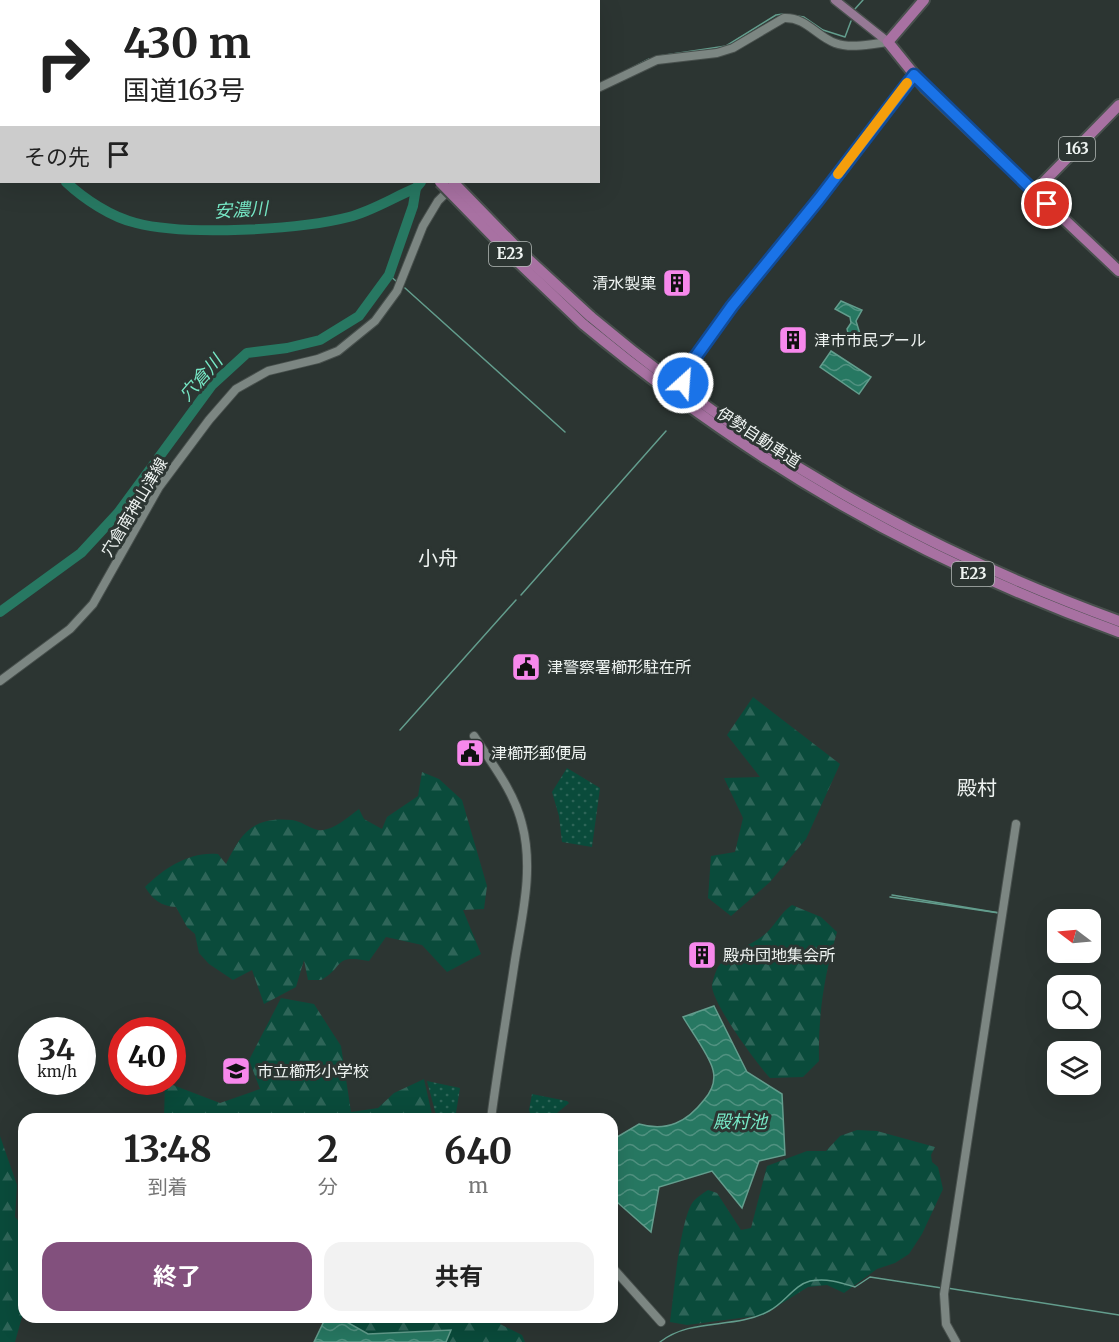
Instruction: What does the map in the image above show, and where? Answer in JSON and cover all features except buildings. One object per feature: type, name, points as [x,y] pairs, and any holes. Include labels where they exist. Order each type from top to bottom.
[{"type":"highway","points":[[924,0],[888,42],[914,75],[1119,271]]},
{"type":"highway","name":"163","points":[[1034,192],[1119,105]]},
{"type":"highway","name":"伊勢自動車道","points":[[441,183],[519,264],[707,421],[836,498],[971,573],[1119,632]]},
{"type":"highway","name":"伊勢自動車道","points":[[454,183],[586,320]]},
{"type":"highway","name":"伊勢自動車道","points":[[836,498],[975,564],[1119,621]]},
{"type":"main road","points":[[835,0],[888,42]]},
{"type":"street","points":[[600,87],[657,60],[717,53],[733,48],[784,18],[802,21],[837,44],[865,45],[888,42]]},
{"type":"street","points":[[683,383],[686,370],[732,306],[819,199],[914,75]]},
{"type":"street","name":"穴倉南神山津線","points":[[0,681],[70,629],[93,604],[159,487],[209,420],[236,389],[268,371],[318,359],[338,351],[375,321],[397,291],[416,240],[430,214],[457,183]]},
{"type":"street","points":[[474,736],[504,781],[516,806],[523,829],[526,856],[525,895],[492,1113]]},
{"type":"street","points":[[956,1342],[946,1324],[944,1294],[1016,824]]},
{"type":"street","points":[[618,1274],[661,1322]]},
{"type":"green space","points":[[753,697],[840,764],[806,839],[770,882],[731,916],[708,898],[711,856],[735,852],[743,818],[724,778],[760,777],[727,735]]},
{"type":"green space","points":[[567,768],[600,788],[592,847],[562,842],[559,816],[552,792]]},
{"type":"green space","points":[[422,772],[439,779],[462,800],[487,886],[484,909],[463,910],[481,954],[447,972],[422,945],[386,937],[369,961],[344,960],[321,980],[308,980],[304,960],[296,987],[264,1004],[252,970],[233,980],[209,964],[199,953],[195,934],[187,927],[176,907],[158,901],[145,887],[169,867],[197,855],[218,854],[226,864],[243,835],[258,824],[267,821],[292,820],[323,830],[340,823],[359,809],[364,819],[382,829],[387,817],[418,796]]},
{"type":"green space","points":[[792,905],[821,917],[837,932],[823,996],[819,1061],[803,1077],[770,1078],[726,1018],[712,985],[717,968],[723,962],[764,935]]},
{"type":"green space","points":[[281,998],[314,1004],[341,1046],[351,1112],[378,1108],[394,1093],[424,1079],[432,1113],[164,1113],[165,1095],[186,1095],[186,1090],[220,1103],[260,1089],[249,1060]]},
{"type":"green space","points":[[427,1081],[460,1088],[456,1113],[435,1113]]},
{"type":"green space","points":[[532,1094],[569,1103],[557,1113],[530,1113]]},
{"type":"green space","points":[[857,1130],[877,1131],[935,1147],[931,1155],[932,1162],[938,1167],[943,1189],[922,1234],[909,1254],[895,1263],[877,1269],[844,1293],[827,1285],[808,1287],[763,1315],[687,1325],[670,1322],[683,1229],[694,1200],[708,1190],[717,1193],[741,1230],[751,1228],[767,1166],[807,1151],[826,1151],[840,1136]]},
{"type":"green space","points":[[0,1136],[17,1185],[15,1217],[18,1220],[18,1323],[20,1323],[15,1342],[0,1342]]},
{"type":"green space","points":[[349,1323],[500,1323],[522,1335],[525,1342],[446,1342],[450,1330],[368,1334]]},
{"type":"water","points":[[841,301],[862,310],[856,321],[861,337],[854,340],[849,337],[847,329],[851,323],[850,317],[835,309]]},
{"type":"water","points":[[831,351],[871,377],[859,394],[820,367]]},
{"type":"water","name":"殿村池","points":[[714,1006],[747,1072],[782,1094],[785,1155],[759,1161],[742,1208],[712,1171],[659,1187],[651,1232],[618,1203],[618,1136],[639,1124],[659,1127],[676,1123],[691,1114],[711,1090],[714,1074],[711,1064],[683,1017]]},
{"type":"water","points":[[323,1323],[349,1323],[368,1334],[451,1330],[446,1342],[314,1342]]},
{"type":"waterway","points":[[854,10],[863,0]]},
{"type":"waterway","points":[[659,56],[726,46],[776,15],[804,17],[823,30],[845,37],[851,21]]},
{"type":"waterway","points":[[624,72],[649,59]]},
{"type":"waterway","name":"安濃川","points":[[67,183],[98,207],[136,223],[157,227],[212,230],[273,228],[328,222],[375,208],[416,188],[420,183]]},
{"type":"waterway","name":"穴倉川","points":[[0,612],[81,553],[118,513],[212,385],[247,353],[287,348],[320,340],[359,316],[389,275],[413,206],[416,188]]},
{"type":"waterway","points":[[389,275],[396,281]]},
{"type":"waterway","points":[[405,288],[565,432]]},
{"type":"waterway","points":[[521,595],[666,431]]},
{"type":"waterway","points":[[400,730],[516,600]]},
{"type":"waterway","points":[[892,895],[1000,913]]},
{"type":"waterway","points":[[890,897],[999,913]]},
{"type":"waterway","points":[[660,1342],[686,1329],[756,1317],[774,1308],[799,1286],[810,1281],[827,1280],[855,1287],[870,1277],[942,1288]]},
{"type":"waterway","points":[[947,1288],[1119,1315]]},
{"type":"slow traffic","points":[[838,174],[907,83]]},
{"type":"place","name":"清水製菓","points":[[677,283]]},
{"type":"place","name":"津市市民プール","points":[[793,340]]},
{"type":"place","name":"津警察署櫛形駐在所","points":[[526,667]]},
{"type":"place","name":"津櫛形郵便局","points":[[470,753]]},
{"type":"place","name":"殿舟団地集会所","points":[[702,955]]},
{"type":"place","name":"市立櫛形小学校","points":[[236,1071]]},
{"type":"district","name":"小舟","points":[[438,558]]},
{"type":"district","name":"殿村","points":[[977,788]]},
{"type":"route","points":[[683,383],[686,370],[732,306],[791,235],[914,75],[1047,204]]}]
